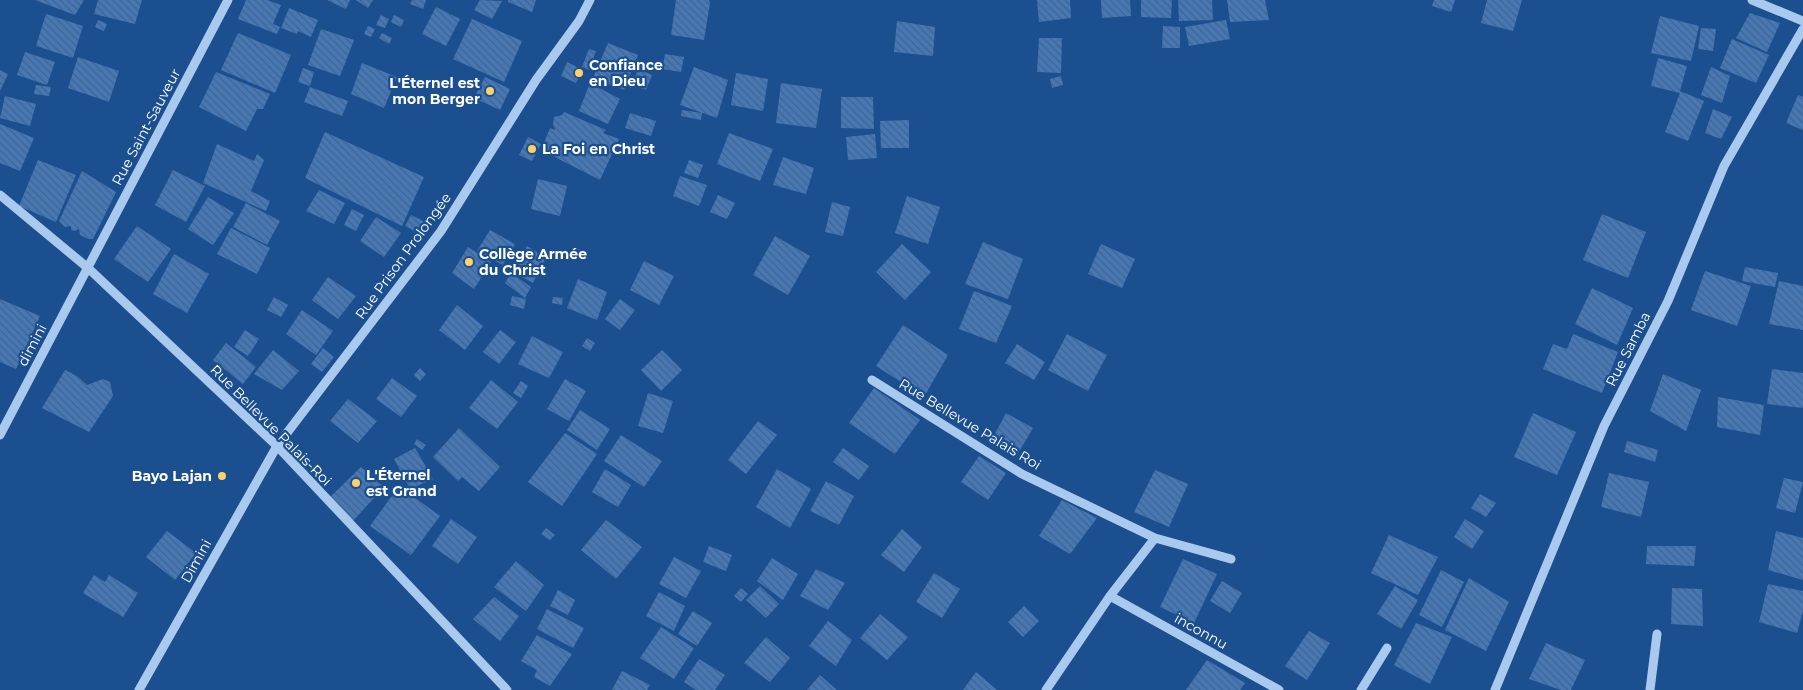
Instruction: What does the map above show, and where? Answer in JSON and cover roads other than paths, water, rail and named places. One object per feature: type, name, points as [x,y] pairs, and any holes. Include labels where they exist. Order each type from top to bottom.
[{"type":"street","name":"Rue Saint-Sauveur","points":[[88,268],[228,0]]},
{"type":"street","name":"Rue Prison Prolongée","points":[[277,446],[442,231],[536,80],[579,21],[590,0]]},
{"type":"street","points":[[1752,0],[1803,21]]},
{"type":"street","name":"Rue Samba","points":[[1495,690],[1604,426],[1668,301],[1724,166],[1803,29]]},
{"type":"street","name":"Rue Bellevue Palais-Roi","points":[[0,195],[88,268],[277,446],[507,690]]},
{"type":"street","name":"dimini","points":[[0,435],[88,268]]},
{"type":"street","name":"Rue Bellevue Palais Roi","points":[[872,380],[1022,474],[1155,538]]},
{"type":"street","name":"Dimini","points":[[139,690],[277,446]]},
{"type":"street","points":[[1046,690],[1110,596],[1155,538],[1231,559]]},
{"type":"street","name":"inconnu","points":[[1110,596],[1279,690]]},
{"type":"street","points":[[1650,690],[1657,634]]},
{"type":"street","points":[[1361,690],[1387,648]]},
{"type":"place","name":"Confiance en Dieu","points":[[579,73]]},
{"type":"place","name":"L'Éternel est mon Berger","points":[[490,91]]},
{"type":"place","name":"La Foi en Christ","points":[[532,149]]},
{"type":"place","name":"Collège Armée du Christ","points":[[469,262]]},
{"type":"place","name":"Bayo Lajan","points":[[222,476]]},
{"type":"place","name":"L'Éternel est Grand","points":[[356,483]]}]
